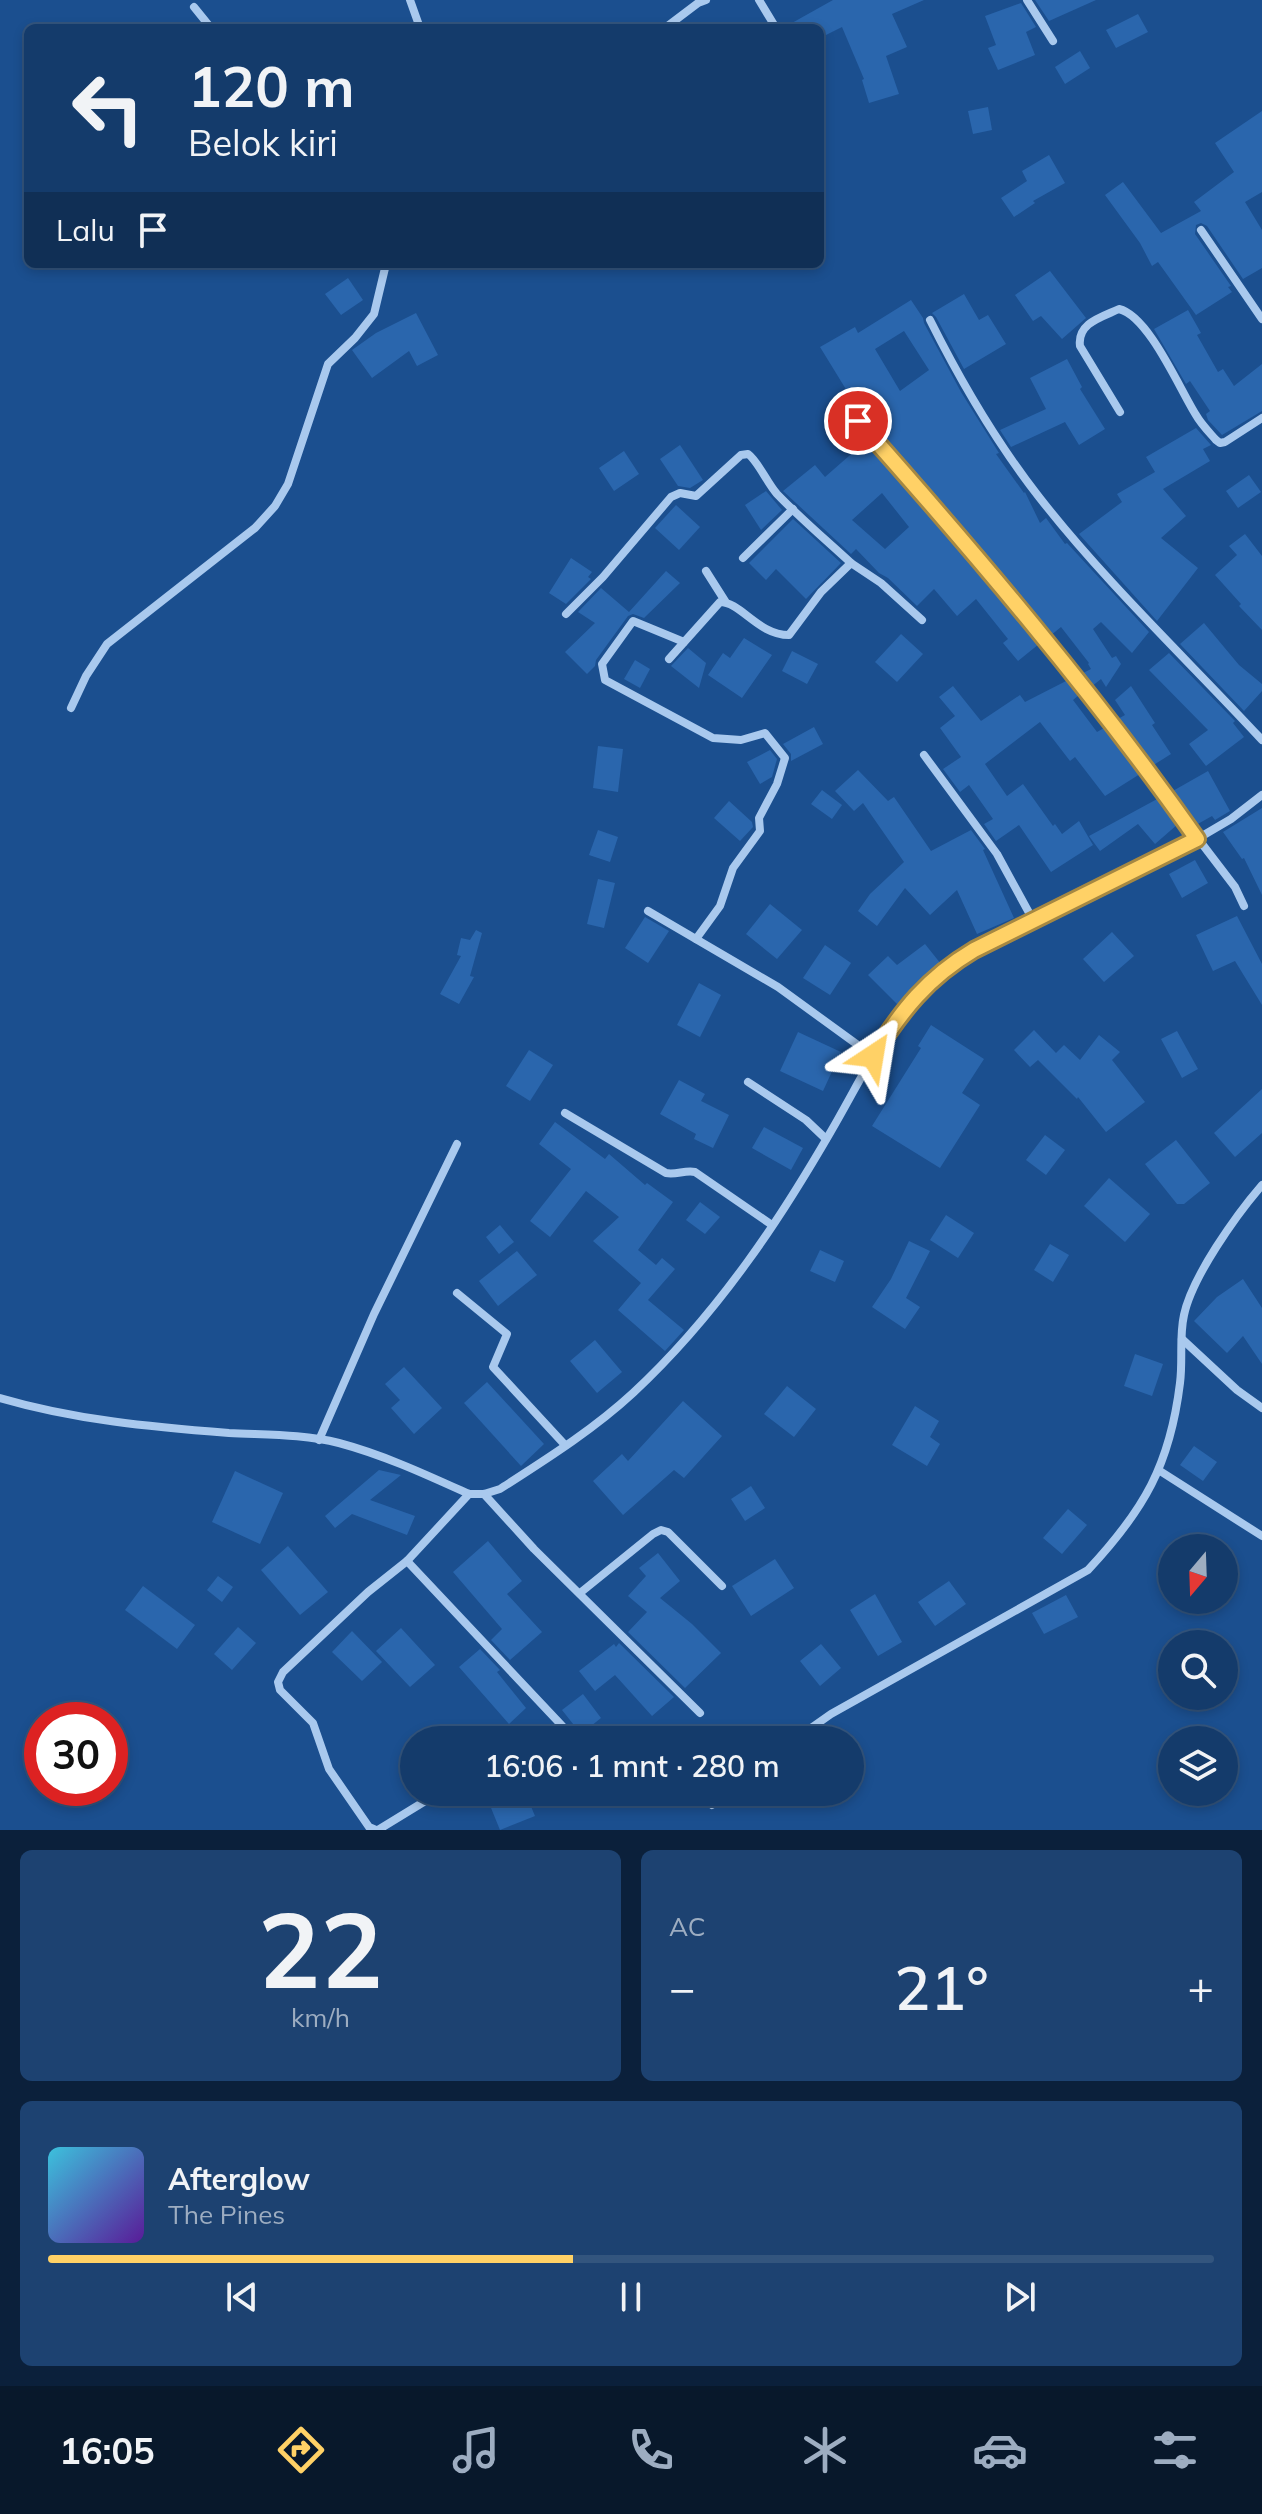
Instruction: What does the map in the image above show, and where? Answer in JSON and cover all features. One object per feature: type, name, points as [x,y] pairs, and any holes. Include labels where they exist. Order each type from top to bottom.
[{"type":"street","points":[[410,0],[419,24]]},
{"type":"street","points":[[759,0],[774,24]]},
{"type":"street","points":[[1027,0],[1053,41]]},
{"type":"street","points":[[670,24],[700,1]]},
{"type":"street","points":[[194,7],[208,24]]},
{"type":"street","points":[[1201,230],[1262,319]]},
{"type":"street","points":[[71,708],[86,676],[107,644],[255,528],[275,506],[288,484],[328,364],[374,314],[385,268]]},
{"type":"street","points":[[1120,412],[1080,346],[1079,338],[1081,331],[1095,320],[1119,309],[1127,310],[1142,326],[1168,364],[1196,416],[1216,440],[1223,444],[1262,418]]},
{"type":"street","points":[[930,320],[983,416],[1038,496],[1136,609],[1262,740]]},
{"type":"street","points":[[858,421],[1067,667],[1235,887],[1244,906]]},
{"type":"street","points":[[566,614],[603,577],[671,497],[680,493],[696,496],[741,455],[748,454],[793,509],[851,563],[881,583],[922,620]]},
{"type":"street","points":[[743,558],[793,509]]},
{"type":"street","points":[[706,571],[725,601],[762,628],[789,635],[821,592],[851,563]]},
{"type":"street","points":[[669,659],[708,612],[725,601]]},
{"type":"street","points":[[684,642],[633,621],[602,664],[605,680],[713,738],[741,740],[765,733],[785,758],[777,784],[759,818],[760,831],[733,868],[720,906],[696,939]]},
{"type":"street","points":[[924,755],[997,854],[1033,920]]},
{"type":"street","points":[[0,1398],[116,1423],[319,1440],[385,1457],[469,1494],[500,1489],[632,1394],[724,1292],[772,1225],[906,1005],[928,982],[951,963],[1197,839],[1231,819],[1262,795]]},
{"type":"street","points":[[648,911],[778,987],[873,1056]]},
{"type":"street","points":[[748,1082],[806,1120],[826,1139]]},
{"type":"street","points":[[565,1113],[666,1173],[695,1172],[772,1225]]},
{"type":"street","points":[[319,1440],[374,1314],[457,1144]]},
{"type":"street","points":[[814,1726],[1088,1570],[1117,1539],[1160,1471],[1176,1420],[1184,1314],[1196,1284],[1249,1200],[1262,1185]]},
{"type":"street","points":[[457,1293],[507,1334],[493,1367],[565,1445]]},
{"type":"street","points":[[1182,1339],[1237,1390],[1262,1408]]},
{"type":"street","points":[[1160,1471],[1262,1536]]},
{"type":"street","points":[[417,1806],[377,1830],[369,1827],[329,1769],[313,1723],[280,1690],[278,1682],[283,1672],[368,1592],[407,1561],[469,1494]]},
{"type":"street","points":[[484,1494],[534,1549],[700,1713]]},
{"type":"street","points":[[580,1593],[661,1530],[668,1532],[722,1586]]},
{"type":"street","points":[[407,1561],[562,1726]]},
{"type":"building","points":[[833,0],[924,0],[892,14],[907,47],[886,56],[899,94],[869,103],[864,79],[842,27],[824,36],[824,24],[790,24]]},
{"type":"building","points":[[1035,0],[1096,0],[1049,21]]},
{"type":"building","points":[[1021,3],[1036,27],[1026,32],[1035,55],[998,70],[988,48],[996,45],[985,16]]},
{"type":"building","points":[[1138,14],[1148,32],[1116,48],[1106,30]]},
{"type":"building","points":[[1080,51],[1090,68],[1065,84],[1055,67]]},
{"type":"building","points":[[988,107],[992,130],[973,134],[968,111]]},
{"type":"building","points":[[1262,111],[1262,192],[1245,202],[1262,230],[1262,268],[1243,279],[1207,226],[1201,223],[1196,225],[1195,234],[1232,292],[1196,315],[1158,262],[1152,266],[1140,243],[1105,195],[1123,182],[1161,233],[1201,211],[1194,202],[1234,172],[1215,143]]},
{"type":"building","points":[[1049,155],[1065,183],[1033,201],[1035,203],[1014,217],[1001,198],[1027,181],[1022,171]]},
{"type":"building","points":[[1050,271],[1086,318],[1062,339],[1041,316],[1033,321],[1015,295]]},
{"type":"building","points":[[348,278],[363,300],[341,315],[325,294]]},
{"type":"building","points":[[964,294],[979,320],[988,315],[1006,344],[964,369],[932,313]]},
{"type":"building","points":[[911,300],[961,392],[999,453],[996,454],[1025,492],[1040,523],[1046,518],[1065,544],[1149,632],[1132,653],[1101,622],[1093,629],[1112,658],[1116,656],[1121,664],[1106,687],[1101,679],[1091,687],[1081,674],[1091,669],[1089,663],[1061,627],[1050,636],[876,431],[885,424],[867,396],[855,404],[820,347],[855,327],[858,333]],"holes":[[[904,331],[929,370],[900,391],[875,349]]]},
{"type":"building","points":[[1188,310],[1201,333],[1197,335],[1218,372],[1223,369],[1234,386],[1262,364],[1262,411],[1222,435],[1208,420],[1206,414],[1210,411],[1190,381],[1186,384],[1154,329]]},
{"type":"building","points":[[416,313],[438,355],[417,366],[409,351],[372,378],[352,350],[376,333]]},
{"type":"building","points":[[1067,359],[1082,387],[1080,389],[1105,429],[1079,445],[1065,422],[1011,447],[1000,430],[1046,409],[1030,378]]},
{"type":"building","points":[[1196,428],[1211,445],[1203,449],[1210,461],[1163,489],[1186,516],[1161,538],[1198,568],[1157,621],[1079,534],[1122,502],[1117,494],[1155,472],[1146,457]]},
{"type":"building","points":[[866,441],[1039,644],[1018,661],[1003,643],[1008,639],[976,599],[957,616],[934,589],[917,606],[856,549],[851,554],[783,491],[815,465],[825,477]],"holes":[[[882,493],[909,527],[885,549],[852,520]]]},
{"type":"building","points":[[680,445],[703,480],[690,488],[678,486],[660,459]]},
{"type":"building","points":[[624,451],[639,474],[614,491],[599,468]]},
{"type":"building","points":[[1249,475],[1261,492],[1238,508],[1226,491]]},
{"type":"building","points":[[766,491],[782,510],[761,530],[745,505]]},
{"type":"building","points":[[676,505],[700,527],[679,550],[655,528]]},
{"type":"building","points":[[793,519],[841,563],[806,599],[776,569],[766,580],[749,563]]},
{"type":"building","points":[[1245,534],[1262,556],[1262,630],[1215,575],[1237,555],[1229,546]]},
{"type":"building","points":[[571,558],[592,572],[588,577],[591,579],[566,604],[549,593]]},
{"type":"building","points":[[666,571],[680,583],[644,618],[633,614],[628,616],[587,674],[565,652],[595,623],[578,612],[601,588],[629,612]]},
{"type":"building","points":[[1204,623],[1239,665],[1262,684],[1262,691],[1244,711],[1180,644]]},
{"type":"building","points":[[901,634],[923,654],[897,682],[875,662]]},
{"type":"building","points":[[744,638],[772,655],[742,698],[708,675],[723,653],[730,658]]},
{"type":"building","points":[[688,648],[706,663],[699,688],[671,666]]},
{"type":"building","points":[[792,651],[818,664],[807,684],[782,671]]},
{"type":"building","points":[[1169,653],[1235,721],[1233,723],[1244,737],[1206,766],[1189,744],[1208,730],[1149,670]]},
{"type":"building","points":[[635,660],[650,669],[640,688],[624,679]]},
{"type":"building","points":[[1068,680],[1079,695],[1073,700],[1097,732],[1104,728],[1140,774],[1105,796],[1075,757],[1070,761],[1040,722],[985,764],[1007,796],[1023,784],[1062,834],[1079,821],[1093,845],[1051,872],[1019,825],[996,841],[984,824],[993,819],[969,785],[960,792],[943,769],[961,757],[940,728],[955,716],[939,697],[953,686],[981,721],[1020,695],[1025,702]]},
{"type":"building","points":[[1131,686],[1171,754],[1152,766],[1116,720],[1125,715],[1115,700]]},
{"type":"building","points":[[814,727],[823,744],[791,761],[791,754],[783,744]]},
{"type":"building","points":[[598,746],[623,749],[618,792],[593,788]]},
{"type":"building","points":[[770,750],[777,759],[772,777],[760,784],[747,762]]},
{"type":"building","points":[[858,770],[888,801],[894,797],[931,851],[971,830],[985,849],[1014,918],[977,934],[957,890],[930,915],[905,888],[877,926],[858,911],[870,894],[904,862],[863,803],[854,811],[835,791]]},
{"type":"building","points":[[1208,771],[1230,811],[1215,820],[1212,816],[1196,825],[1171,792]]},
{"type":"building","points":[[822,790],[842,805],[832,819],[811,804]]},
{"type":"building","points":[[1159,798],[1178,824],[1155,844],[1138,824],[1100,851],[1089,836]]},
{"type":"building","points":[[729,801],[752,822],[753,827],[740,841],[714,818]]},
{"type":"building","points":[[1262,808],[1262,895],[1244,858],[1223,832]]},
{"type":"building","points":[[598,830],[618,837],[610,862],[589,855]]},
{"type":"building","points":[[1195,860],[1208,883],[1182,898],[1169,874]]},
{"type":"building","points":[[598,879],[615,883],[604,928],[587,924]]},
{"type":"building","points":[[770,904],[802,930],[777,959],[746,934]]},
{"type":"building","points":[[1237,916],[1262,964],[1262,1005],[1235,961],[1213,971],[1196,935]]},
{"type":"building","points":[[645,917],[669,931],[648,963],[625,948]]},
{"type":"building","points":[[476,930],[482,933],[470,976],[474,977],[459,1004],[440,994],[461,956],[457,955],[461,938],[470,940]]},
{"type":"building","points":[[1112,932],[1134,956],[1104,982],[1083,959]]},
{"type":"building","points":[[925,944],[941,964],[897,1004],[868,975],[888,956],[897,965]]},
{"type":"building","points":[[825,945],[851,963],[830,995],[803,978]]},
{"type":"building","points":[[699,983],[721,995],[700,1037],[677,1025]]},
{"type":"building","points":[[931,1025],[984,1059],[962,1093],[980,1105],[940,1168],[872,1126],[921,1048],[918,1046]]},
{"type":"building","points":[[1034,1030],[1056,1053],[1064,1045],[1080,1060],[1099,1035],[1120,1052],[1112,1060],[1145,1102],[1106,1132],[1078,1097],[1038,1060],[1030,1067],[1014,1050]]},
{"type":"building","points":[[1177,1031],[1198,1069],[1182,1078],[1161,1039]]},
{"type":"building","points":[[798,1032],[841,1052],[823,1091],[780,1071]]},
{"type":"building","points":[[529,1050],[553,1065],[530,1101],[506,1086]]},
{"type":"building","points":[[679,1080],[705,1094],[701,1101],[729,1115],[713,1148],[694,1139],[696,1134],[660,1114]]},
{"type":"building","points":[[1262,1089],[1262,1133],[1235,1157],[1214,1133]]},
{"type":"building","points":[[555,1122],[605,1159],[609,1154],[645,1185],[647,1183],[673,1202],[638,1250],[656,1265],[662,1258],[675,1269],[648,1300],[684,1330],[665,1351],[618,1310],[641,1283],[593,1241],[619,1217],[586,1191],[550,1237],[530,1221],[571,1169],[539,1144]]},
{"type":"building","points":[[764,1127],[803,1148],[791,1170],[752,1148]]},
{"type":"building","points":[[1045,1135],[1065,1150],[1046,1175],[1026,1160]]},
{"type":"building","points":[[1176,1140],[1210,1183],[1184,1204],[1177,1204],[1145,1164]]},
{"type":"building","points":[[1109,1178],[1150,1214],[1125,1242],[1084,1206]]},
{"type":"building","points":[[700,1202],[720,1217],[705,1234],[686,1220]]},
{"type":"building","points":[[946,1215],[974,1233],[958,1258],[930,1240]]},
{"type":"building","points":[[500,1225],[514,1242],[499,1254],[486,1237]]},
{"type":"building","points":[[909,1241],[930,1251],[906,1298],[920,1307],[905,1329],[872,1307],[891,1279]]},
{"type":"building","points":[[1050,1244],[1069,1255],[1053,1282],[1034,1270]]},
{"type":"building","points":[[820,1250],[844,1261],[835,1282],[810,1271]]},
{"type":"building","points":[[517,1251],[537,1275],[498,1306],[479,1281]]},
{"type":"building","points":[[1243,1279],[1262,1308],[1262,1364],[1243,1336],[1227,1353],[1194,1321],[1217,1297]]},
{"type":"building","points":[[595,1340],[622,1372],[597,1393],[570,1361]]},
{"type":"building","points":[[1135,1354],[1163,1364],[1152,1396],[1124,1386]]},
{"type":"building","points":[[404,1367],[442,1408],[414,1434],[391,1408],[400,1400],[385,1384]]},
{"type":"building","points":[[487,1382],[544,1444],[521,1466],[464,1403]]},
{"type":"building","points":[[787,1386],[816,1409],[794,1437],[764,1414]]},
{"type":"building","points":[[683,1401],[722,1436],[684,1478],[674,1470],[623,1515],[593,1481],[622,1454],[628,1461]]},
{"type":"building","points":[[915,1406],[939,1421],[930,1437],[940,1444],[927,1466],[892,1445]]},
{"type":"building","points":[[1194,1446],[1217,1462],[1203,1481],[1180,1465]]},
{"type":"building","points":[[379,1470],[401,1475],[370,1500],[415,1516],[407,1535],[352,1514],[335,1528],[325,1516]]},
{"type":"building","points":[[235,1471],[283,1493],[260,1544],[212,1522]]},
{"type":"building","points":[[751,1486],[765,1508],[745,1521],[731,1499]]},
{"type":"building","points":[[1068,1509],[1087,1525],[1062,1554],[1043,1538]]},
{"type":"building","points":[[488,1541],[522,1581],[507,1594],[542,1632],[510,1660],[491,1640],[502,1629],[453,1572]]},
{"type":"building","points":[[288,1546],[328,1592],[300,1615],[261,1570]]},
{"type":"building","points":[[658,1553],[680,1581],[660,1598],[721,1653],[685,1688],[628,1632],[647,1612],[628,1596],[646,1576],[639,1568]]},
{"type":"building","points":[[775,1559],[794,1588],[751,1616],[732,1586]]},
{"type":"building","points":[[218,1576],[233,1587],[222,1602],[207,1590]]},
{"type":"building","points":[[949,1581],[966,1604],[935,1626],[918,1602]]},
{"type":"building","points":[[143,1586],[195,1625],[177,1649],[125,1610]]},
{"type":"building","points":[[875,1594],[902,1642],[878,1656],[850,1610]]},
{"type":"building","points":[[1066,1595],[1078,1617],[1044,1634],[1032,1613]]},
{"type":"building","points":[[238,1627],[256,1643],[232,1670],[214,1654]]},
{"type":"building","points":[[401,1628],[435,1665],[410,1687],[376,1651]]},
{"type":"building","points":[[352,1631],[382,1662],[362,1681],[332,1652]]},
{"type":"building","points":[[619,1643],[674,1697],[652,1716],[615,1675],[595,1691],[579,1671]]},
{"type":"building","points":[[821,1644],[841,1668],[820,1686],[800,1661]]},
{"type":"building","points":[[480,1649],[500,1670],[497,1672],[526,1708],[509,1724],[459,1667]]},
{"type":"building","points":[[583,1694],[601,1718],[591,1726],[575,1726],[562,1710]]},
{"type":"building","points":[[490,1806],[531,1806],[535,1816],[500,1830]]},
{"type":"route","points":[[858,421],[1067,667],[1197,839],[951,963],[906,1005],[873,1056]]}]
